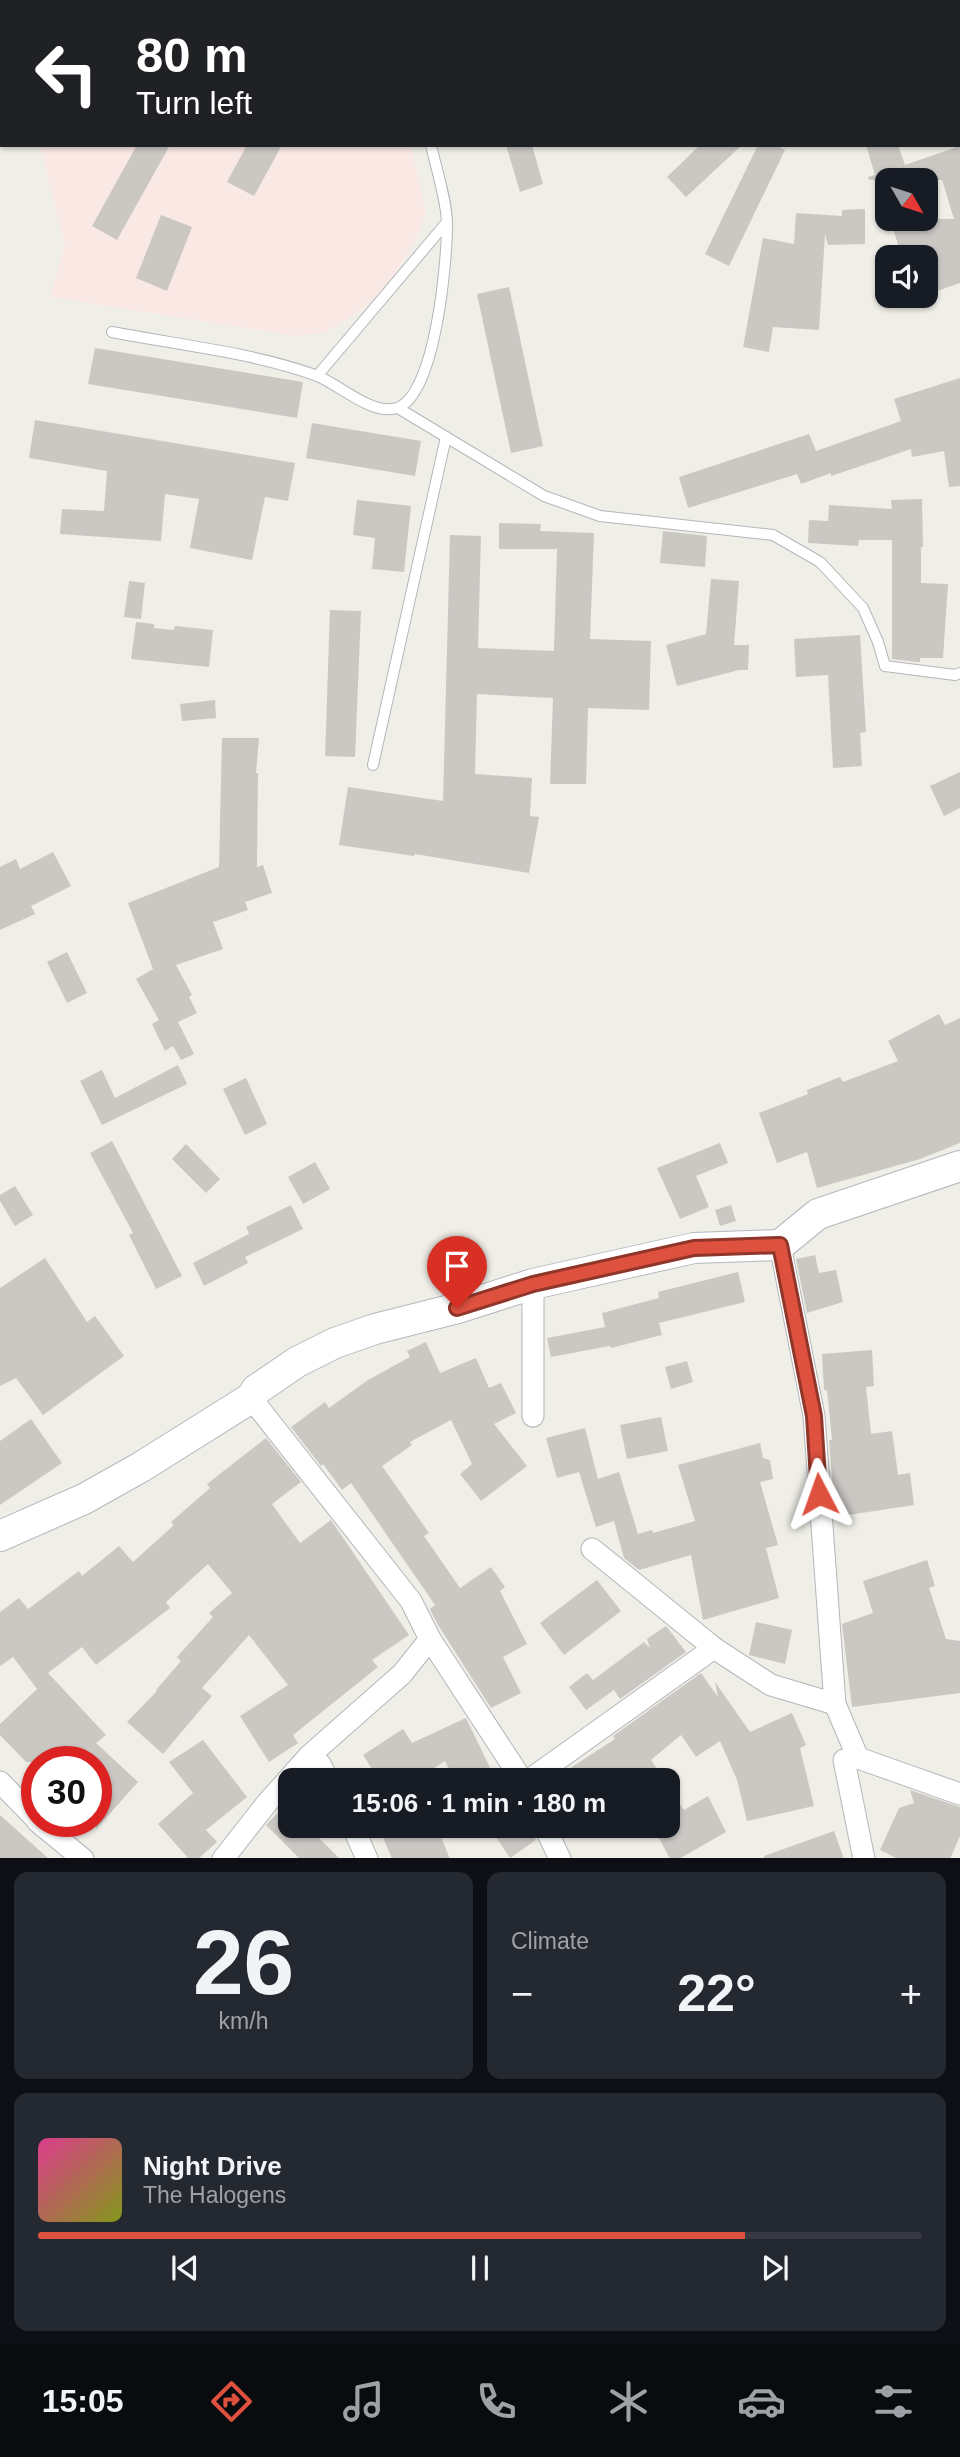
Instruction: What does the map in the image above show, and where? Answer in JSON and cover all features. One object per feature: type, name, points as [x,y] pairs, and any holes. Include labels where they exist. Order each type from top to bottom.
[{"type":"street","points":[[0,1536],[84,1499],[141,1467],[251,1398],[256,1390],[297,1362],[335,1343],[533,1284],[694,1248],[780,1245],[818,1214],[960,1166]]},
{"type":"street","points":[[780,1245],[814,1416],[835,1704],[858,1758]]},
{"type":"street","points":[[533,1284],[533,1416]]},
{"type":"street","points":[[251,1398],[411,1601],[430,1639],[514,1768]]},
{"type":"street","points":[[592,1549],[714,1648],[771,1685],[835,1704]]},
{"type":"street","points":[[223,1858],[309,1756],[402,1674],[430,1639]]},
{"type":"street","points":[[546,1768],[714,1648]]},
{"type":"street","points":[[309,1756],[322,1768]]},
{"type":"street","points":[[864,1858],[844,1760],[858,1758],[960,1794]]},
{"type":"street","points":[[0,1782],[21,1804]]},
{"type":"street","points":[[57,1837],[83,1858]]},
{"type":"street","points":[[358,1838],[367,1858]]},
{"type":"street","points":[[550,1838],[560,1858]]},
{"type":"lane","points":[[398,408],[413,396],[423,377],[438,326],[447,222],[431,147]]},
{"type":"lane","points":[[317,376],[447,222]]},
{"type":"lane","points":[[111,332],[255,358],[317,376],[363,402],[383,408],[398,408],[544,496],[600,516],[773,535],[820,562],[863,608],[885,666],[943,674],[960,673]]},
{"type":"lane","points":[[373,765],[446,437]]},
{"type":"shaded area","points":[[40,147],[411,147],[426,213],[416,238],[398,269],[378,294],[356,314],[326,332],[296,336],[50,297],[65,245]]},
{"type":"building","points":[[136,147],[169,147],[117,240],[92,226]]},
{"type":"building","points":[[246,147],[281,147],[254,196],[227,182]]},
{"type":"building","points":[[507,147],[533,147],[543,184],[520,192]]},
{"type":"building","points":[[698,147],[740,147],[686,197],[667,177]]},
{"type":"building","points":[[757,147],[779,147],[785,150],[729,266],[705,254]]},
{"type":"building","points":[[867,147],[899,147],[905,165],[960,147],[960,283],[938,291],[938,245],[898,245],[894,231],[938,231],[938,219],[954,219],[942,180],[938,180],[938,168],[875,168],[875,175]]},
{"type":"building","points":[[865,209],[865,244],[828,245],[825,234],[819,330],[773,327],[769,352],[743,347],[763,238],[794,244],[796,213],[842,216],[842,210]]},
{"type":"building","points":[[161,215],[192,227],[167,291],[136,278]]},
{"type":"building","points":[[509,287],[543,446],[511,453],[477,294]]},
{"type":"building","points":[[95,348],[303,382],[297,418],[88,384]]},
{"type":"building","points":[[960,378],[960,486],[949,487],[944,451],[912,457],[911,449],[801,484],[797,474],[688,508],[679,477],[809,434],[816,451],[901,421],[894,399]]},
{"type":"building","points":[[35,420],[295,463],[288,501],[265,497],[252,560],[190,548],[199,499],[165,494],[161,541],[60,534],[62,509],[104,511],[107,471],[29,458]]},
{"type":"building","points":[[312,423],[421,441],[415,476],[306,458]]},
{"type":"building","points":[[922,499],[921,583],[948,584],[943,658],[920,658],[920,662],[917,662],[892,659],[892,540],[859,540],[858,546],[808,543],[809,520],[828,521],[829,505],[892,509],[891,500]]},
{"type":"building","points":[[357,500],[411,506],[404,572],[372,569],[375,538],[353,535]]},
{"type":"building","points":[[499,523],[541,524],[540,531],[594,533],[590,639],[651,641],[649,710],[588,708],[586,784],[550,784],[553,698],[477,694],[475,774],[532,778],[530,816],[539,817],[529,873],[415,854],[414,856],[339,845],[348,787],[443,801],[450,535],[481,536],[478,648],[554,651],[557,549],[499,549]]},
{"type":"building","points":[[663,531],[707,536],[705,567],[660,563]]},
{"type":"building","points":[[711,579],[739,581],[734,645],[749,645],[748,670],[677,686],[666,645],[706,634]]},
{"type":"building","points":[[129,581],[145,583],[141,619],[124,617]]},
{"type":"building","points":[[330,610],[361,611],[355,757],[325,756]]},
{"type":"building","points":[[136,622],[154,624],[154,628],[174,630],[175,626],[213,630],[209,667],[131,659]]},
{"type":"building","points":[[860,635],[866,732],[860,733],[862,766],[833,768],[828,675],[796,677],[794,639]]},
{"type":"building","points":[[215,700],[216,718],[182,721],[180,704]]},
{"type":"building","points":[[222,738],[259,738],[256,773],[257,867],[263,865],[272,893],[245,902],[248,910],[213,922],[223,949],[176,965],[192,995],[189,997],[197,1013],[178,1022],[194,1054],[181,1060],[173,1046],[165,1051],[152,1024],[159,1020],[136,979],[153,969],[128,903],[219,867]]},
{"type":"building","points":[[960,772],[960,808],[944,816],[930,786]]},
{"type":"building","points":[[53,852],[71,886],[31,906],[35,914],[0,930],[0,867],[16,859],[20,869]]},
{"type":"building","points":[[67,952],[87,993],[67,1003],[47,962]]},
{"type":"building","points":[[939,1014],[945,1025],[960,1018],[960,1143],[920,1159],[817,1188],[807,1152],[777,1163],[759,1113],[808,1094],[807,1090],[840,1077],[843,1082],[898,1061],[888,1041]]},
{"type":"building","points":[[178,1065],[187,1084],[102,1125],[80,1081],[102,1070],[115,1098]]},
{"type":"building","points":[[246,1078],[267,1124],[245,1135],[223,1089]]},
{"type":"building","points":[[112,1141],[182,1276],[156,1289],[129,1235],[133,1233],[90,1153]]},
{"type":"building","points":[[720,1143],[728,1163],[696,1176],[709,1207],[680,1219],[657,1168]]},
{"type":"building","points":[[186,1144],[220,1179],[206,1193],[172,1159]]},
{"type":"building","points":[[315,1162],[330,1189],[303,1204],[288,1177]]},
{"type":"building","points":[[15,1186],[33,1215],[15,1226],[0,1201],[0,1195]]},
{"type":"building","points":[[291,1205],[303,1229],[245,1257],[248,1263],[204,1286],[193,1263],[249,1234],[246,1227]]},
{"type":"building","points":[[731,1205],[736,1221],[720,1226],[715,1210]]},
{"type":"building","points":[[815,1255],[819,1273],[836,1270],[843,1302],[807,1313],[796,1259]]},
{"type":"building","points":[[45,1258],[87,1322],[95,1316],[124,1356],[43,1415],[16,1378],[0,1386],[0,1288]]},
{"type":"building","points":[[738,1272],[745,1302],[659,1323],[662,1335],[611,1348],[610,1346],[551,1357],[547,1338],[605,1327],[602,1313],[659,1298],[658,1292]]},
{"type":"building","points":[[426,1342],[440,1373],[476,1358],[489,1388],[501,1383],[516,1413],[494,1424],[527,1466],[481,1501],[460,1474],[472,1464],[451,1420],[410,1442],[412,1445],[382,1466],[429,1533],[424,1536],[460,1588],[491,1567],[505,1587],[500,1591],[527,1644],[503,1657],[521,1693],[491,1708],[438,1625],[430,1609],[435,1605],[351,1483],[342,1490],[291,1427],[325,1402],[329,1408],[368,1380],[410,1357],[407,1351]]},
{"type":"building","points":[[872,1350],[874,1386],[866,1387],[871,1434],[892,1431],[898,1475],[910,1473],[914,1505],[835,1517],[829,1440],[832,1440],[827,1390],[824,1390],[822,1354]]},
{"type":"building","points":[[687,1361],[693,1382],[671,1389],[665,1367]]},
{"type":"building","points":[[661,1417],[668,1451],[627,1459],[620,1425]]},
{"type":"building","points":[[31,1419],[62,1463],[0,1505],[0,1441]]},
{"type":"building","points":[[585,1428],[598,1479],[619,1472],[638,1534],[652,1530],[653,1533],[695,1521],[678,1465],[760,1443],[763,1458],[770,1460],[773,1479],[760,1482],[778,1545],[766,1548],[779,1598],[703,1620],[691,1555],[639,1570],[624,1558],[614,1521],[596,1527],[579,1472],[557,1478],[546,1438]]},
{"type":"building","points":[[266,1438],[301,1482],[272,1504],[300,1543],[331,1520],[409,1635],[372,1660],[378,1667],[293,1735],[298,1743],[269,1762],[240,1716],[288,1685],[249,1635],[202,1688],[212,1696],[163,1754],[127,1722],[181,1661],[177,1657],[213,1617],[209,1613],[232,1593],[208,1564],[166,1602],[170,1608],[96,1665],[82,1647],[48,1673],[106,1735],[96,1743],[99,1746],[21,1746],[21,1757],[0,1735],[0,1724],[37,1689],[13,1657],[0,1666],[0,1612],[19,1598],[28,1609],[79,1571],[82,1576],[119,1546],[133,1562],[174,1525],[171,1522],[210,1488],[207,1484]]},
{"type":"building","points":[[927,1560],[935,1586],[929,1588],[946,1639],[960,1641],[960,1693],[852,1707],[842,1624],[873,1613],[863,1581]]},
{"type":"building","points":[[597,1580],[621,1611],[564,1655],[540,1623]]},
{"type":"building","points":[[756,1622],[792,1630],[785,1664],[749,1655]]},
{"type":"building","points":[[666,1626],[686,1652],[620,1699],[614,1690],[586,1710],[569,1687],[587,1673],[593,1680],[644,1642],[650,1648],[647,1639]]},
{"type":"building","points":[[701,1673],[718,1697],[715,1682],[750,1732],[792,1713],[806,1745],[800,1748],[814,1806],[747,1821],[737,1780],[720,1741],[696,1757],[681,1735],[651,1760],[656,1768],[570,1768],[615,1739],[613,1736]]},
{"type":"building","points":[[466,1718],[490,1768],[448,1768],[445,1761],[434,1768],[371,1768],[363,1755],[403,1729],[412,1743]]},
{"type":"building","points":[[203,1740],[247,1797],[206,1830],[217,1842],[199,1858],[188,1858],[158,1824],[193,1793],[169,1762]]},
{"type":"building","points":[[112,1758],[138,1782],[112,1811]]},
{"type":"building","points":[[910,1790],[960,1807],[960,1836],[950,1858],[896,1858],[880,1850],[899,1808],[914,1803]]},
{"type":"building","points":[[708,1796],[726,1832],[681,1858],[669,1858],[659,1838],[680,1838],[680,1804],[684,1810]]},
{"type":"building","points":[[278,1812],[278,1837],[266,1825]]},
{"type":"building","points":[[0,1815],[21,1834],[21,1837],[24,1837],[48,1858],[0,1858]]},
{"type":"building","points":[[834,1831],[844,1858],[764,1858]]},
{"type":"building","points":[[279,1838],[319,1838],[339,1858],[299,1858]]},
{"type":"building","points":[[383,1838],[441,1838],[450,1858],[392,1858]]},
{"type":"building","points":[[497,1838],[535,1838],[536,1840],[510,1858]]},
{"type":"route","points":[[457,1308],[533,1284],[694,1248],[780,1245],[814,1416],[819,1494]]}]
